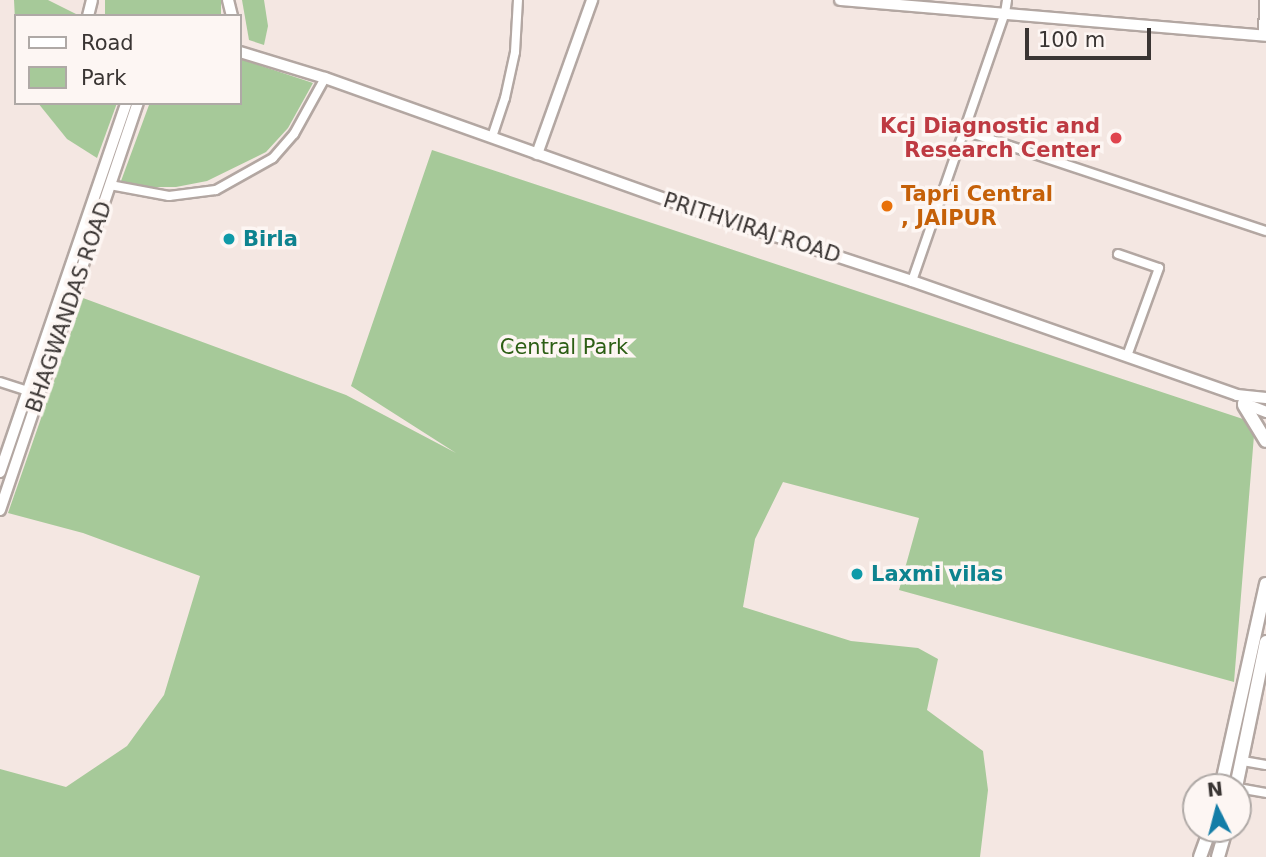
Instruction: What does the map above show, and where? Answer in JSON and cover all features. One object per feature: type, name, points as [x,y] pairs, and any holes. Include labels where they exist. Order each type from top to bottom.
[{"type":"main road","points":[[1240,400],[1266,441]]},
{"type":"main road","points":[[1224,773],[1266,584]]},
{"type":"main road","points":[[1240,773],[1266,642]]},
{"type":"street","points":[[492,138],[505,98],[515,52],[517,0]]},
{"type":"street","points":[[537,154],[593,0]]},
{"type":"street","points":[[840,0],[1264,35],[1264,0]]},
{"type":"street","points":[[912,281],[962,130],[1005,13],[1007,0]]},
{"type":"street","name":"PRITHVIRAJ ROAD","points":[[242,53],[325,78],[681,205],[912,281],[1126,356],[1240,400],[1266,398]]},
{"type":"street","points":[[110,185],[169,196],[216,190],[273,158],[294,134],[325,78]]},
{"type":"street","name":"BHAGWANDAS ROAD","points":[[0,510],[125,105]]},
{"type":"street","name":"BHAGWANDAS ROAD","points":[[0,472],[34,394],[137,105]]},
{"type":"street","points":[[962,130],[1266,230]]},
{"type":"street","points":[[1118,254],[1159,268],[1126,356]]},
{"type":"street","points":[[0,382],[34,394]]},
{"type":"street","points":[[1240,400],[1266,412]]},
{"type":"street","points":[[1243,761],[1266,765]]},
{"type":"green space","points":[[14,0],[48,0],[76,14],[15,14]]},
{"type":"green space","points":[[105,0],[221,0],[221,14],[105,14]]},
{"type":"green space","points":[[242,0],[264,0],[268,26],[264,45],[249,40]]},
{"type":"green space","points":[[242,60],[313,83],[288,128],[266,152],[207,181],[176,187],[152,187],[121,181],[149,105],[242,105]]},
{"type":"green space","points":[[40,105],[116,105],[97,158],[67,139]]},
{"type":"green space","name":"Central Park","points":[[432,150],[1255,423],[1234,682],[899,590],[919,518],[783,482],[755,539],[743,607],[851,641],[918,648],[938,659],[927,710],[983,751],[988,790],[980,857],[0,857],[0,769],[66,787],[127,746],[164,695],[200,576],[83,533],[8,513],[83,298],[346,395],[456,453],[351,386]]},
{"type":"place","name":"Kcj Diagnostic and Research Center","points":[[1116,138]]},
{"type":"place","name":"Tapri Central , JAIPUR","points":[[887,206]]},
{"type":"place","name":"Birla","points":[[229,239]]},
{"type":"place","name":"Laxmi vilas","points":[[857,574]]}]
